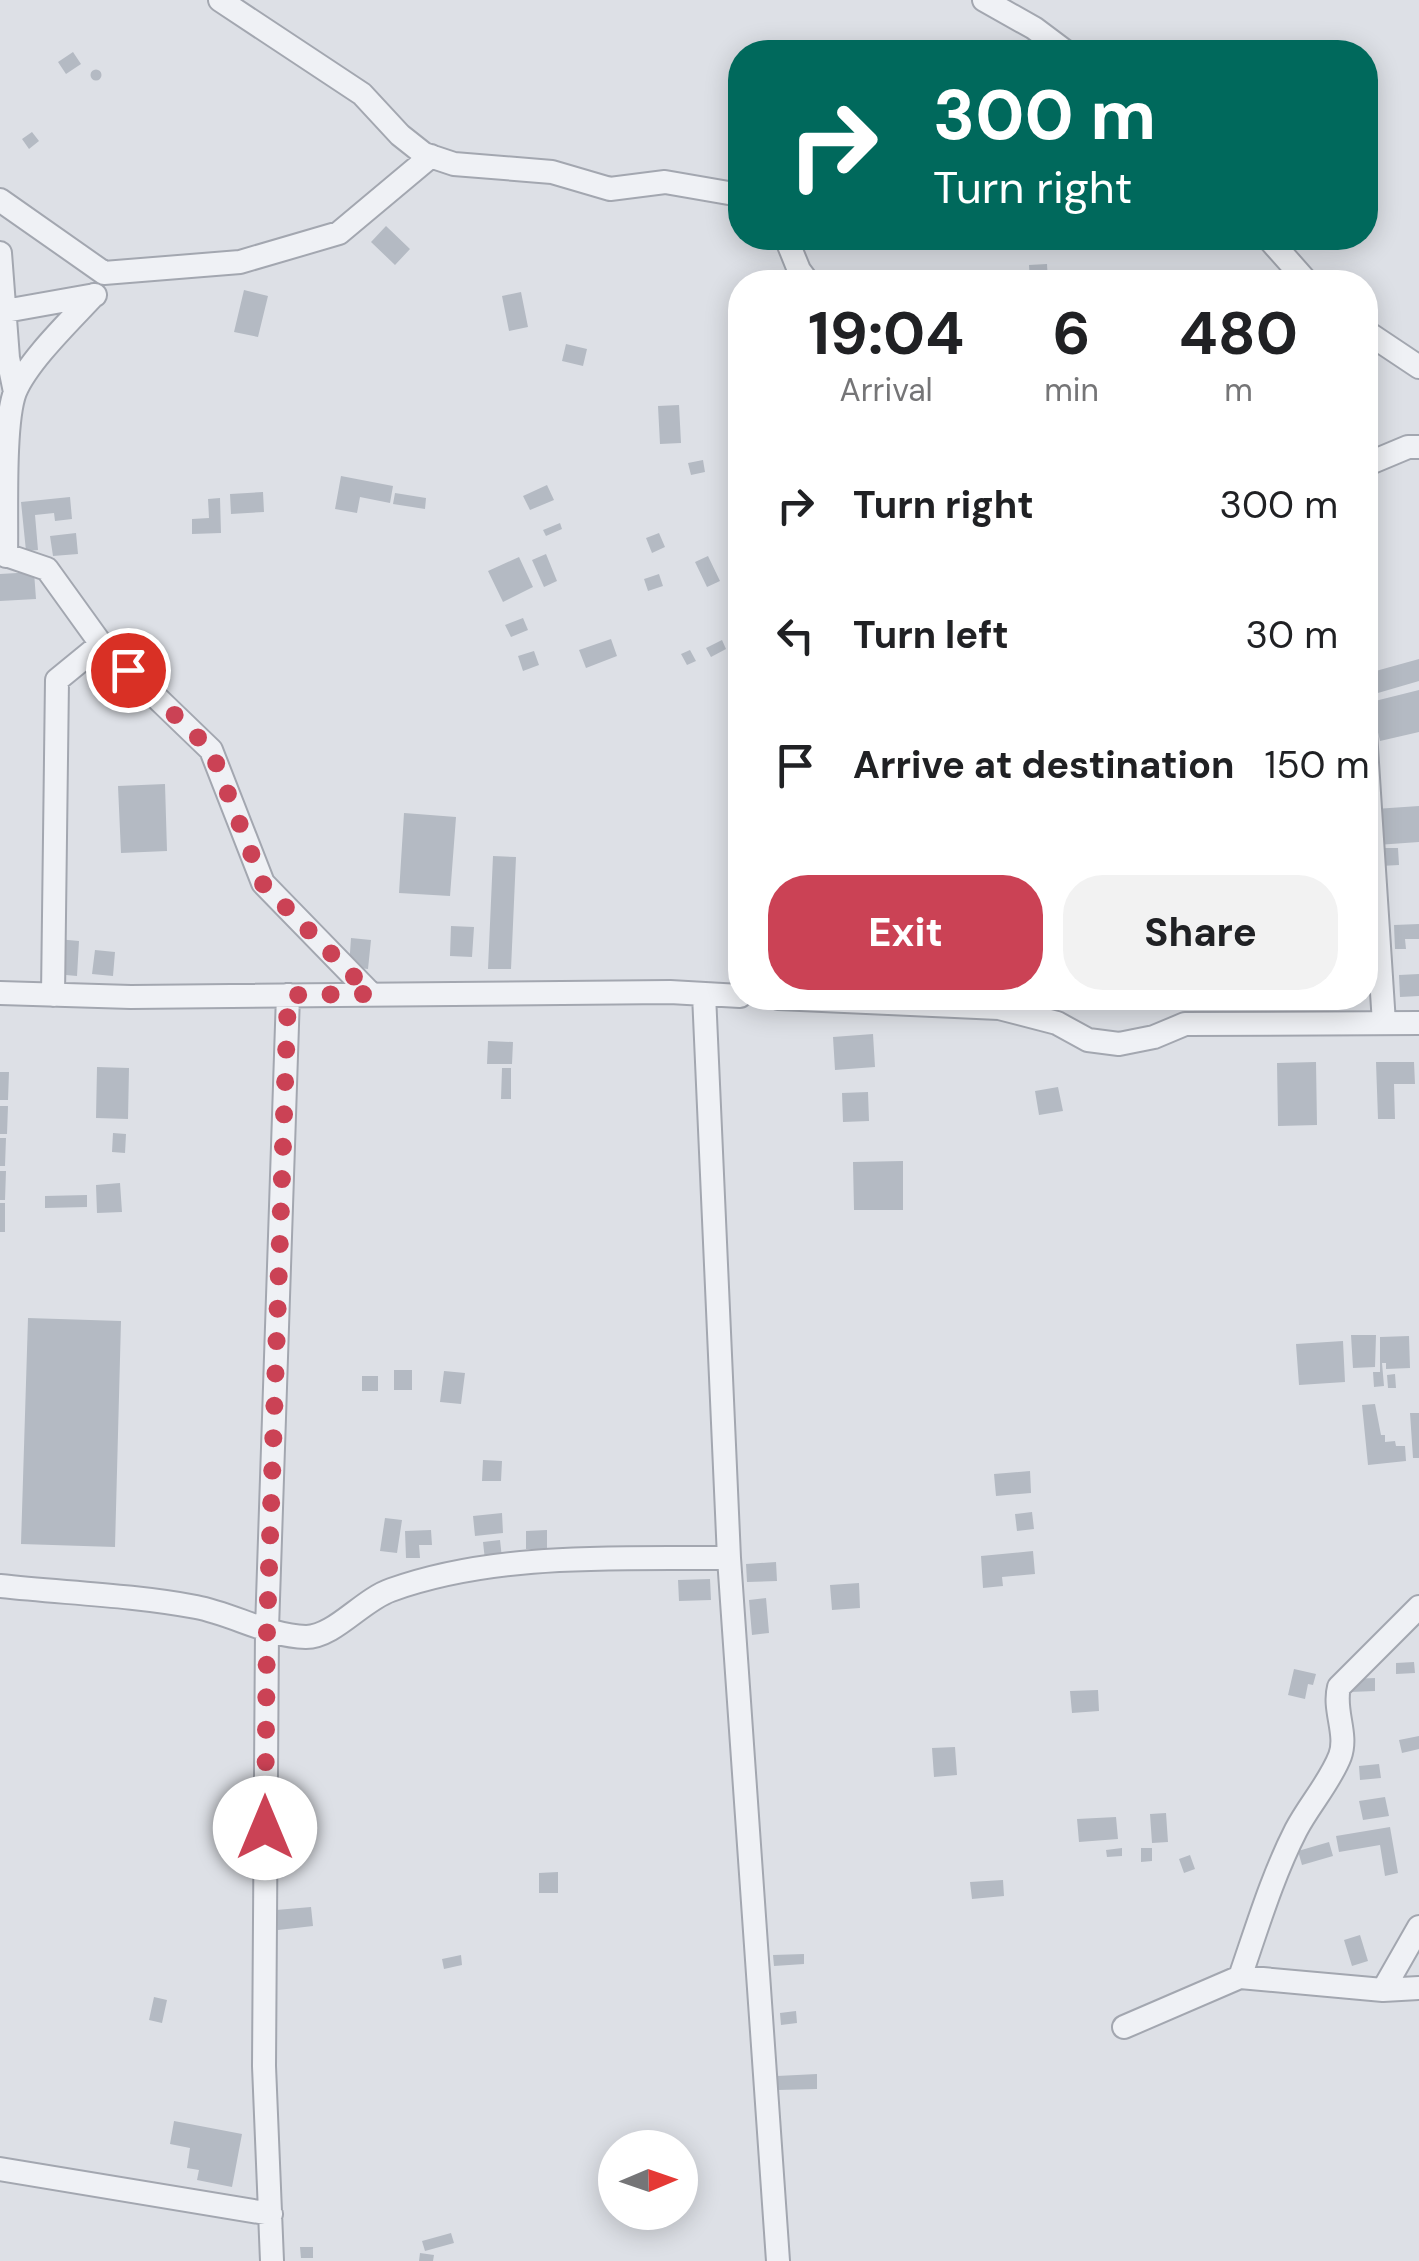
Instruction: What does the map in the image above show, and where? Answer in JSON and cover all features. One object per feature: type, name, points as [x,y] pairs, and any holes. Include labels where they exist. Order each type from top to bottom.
[{"type":"street","points":[[220,0],[362,94],[400,135],[431,156],[454,164],[529,168],[610,189],[666,182],[728,192]]},
{"type":"street","points":[[984,0],[1050,40]]},
{"type":"street","points":[[0,200],[104,273],[240,262],[339,234],[431,156]]},
{"type":"street","points":[[1279,250],[1296,270]]},
{"type":"street","points":[[0,253],[2,312],[15,392]]},
{"type":"street","points":[[104,273],[94,295],[45,350],[15,392],[5,427],[3,554],[47,570],[101,644],[211,750],[263,884],[371,994]]},
{"type":"street","points":[[2,312],[94,295]]},
{"type":"street","points":[[1378,340],[1419,367]]},
{"type":"street","points":[[1378,460],[1408,447],[1419,448]]},
{"type":"street","points":[[52,994],[57,680],[101,644]]},
{"type":"street","points":[[1378,931],[1384,1023]]},
{"type":"street","points":[[0,993],[650,992],[728,995]]},
{"type":"street","points":[[704,994],[729,1558],[778,2261]]},
{"type":"street","points":[[272,2261],[264,2066],[267,1629],[288,995]]},
{"type":"street","points":[[1007,1010],[1057,1023],[1088,1040],[1120,1044],[1154,1037],[1185,1024],[1419,1023]]},
{"type":"street","points":[[0,1586],[198,1607],[307,1637],[326,1632],[390,1590],[487,1567],[569,1559],[729,1558]]},
{"type":"street","points":[[1240,1977],[1288,1847],[1340,1756],[1342,1740],[1335,1704],[1339,1687],[1419,1607]]},
{"type":"street","points":[[1383,1990],[1419,1928]]},
{"type":"street","points":[[1124,2026],[1240,1977],[1383,1990],[1419,1988]]},
{"type":"street","points":[[0,2169],[271,2214]]},
{"type":"building","points":[[73,52],[81,64],[66,74],[58,62]]},
{"type":"building","points":[[96,70],[101,75],[96,80],[91,75]]},
{"type":"building","points":[[32,132],[39,141],[29,149],[22,139]]},
{"type":"building","points":[[386,226],[410,249],[395,265],[371,242]]},
{"type":"building","points":[[1047,264],[1047,270],[1029,270],[1029,265]]},
{"type":"building","points":[[244,290],[268,296],[258,337],[234,332]]},
{"type":"building","points":[[521,292],[528,327],[509,331],[502,296]]},
{"type":"building","points":[[566,344],[587,349],[583,366],[562,361]]},
{"type":"building","points":[[679,405],[681,443],[660,444],[658,406]]},
{"type":"building","points":[[703,460],[705,472],[691,475],[688,463]]},
{"type":"building","points":[[341,476],[393,486],[390,503],[360,497],[357,513],[335,509]]},
{"type":"building","points":[[547,485],[554,500],[530,510],[523,496]]},
{"type":"building","points":[[263,492],[264,512],[231,514],[230,494]]},
{"type":"building","points":[[395,493],[426,498],[425,509],[393,504]]},
{"type":"building","points":[[70,497],[72,519],[55,521],[54,513],[35,515],[38,550],[26,551],[21,502]]},
{"type":"building","points":[[220,498],[221,533],[192,534],[192,519],[209,518],[208,499]]},
{"type":"building","points":[[560,523],[562,529],[546,536],[543,530]]},
{"type":"building","points":[[76,533],[78,554],[53,556],[50,536]]},
{"type":"building","points":[[659,533],[665,547],[652,553],[646,538]]},
{"type":"building","points":[[546,554],[557,581],[544,587],[532,560]]},
{"type":"building","points":[[708,556],[720,581],[707,587],[695,562]]},
{"type":"building","points":[[519,557],[533,587],[503,602],[488,571]]},
{"type":"building","points":[[34,572],[36,599],[0,601],[0,574]]},
{"type":"building","points":[[659,574],[663,586],[648,591],[644,579]]},
{"type":"building","points":[[523,618],[528,630],[511,637],[505,625]]},
{"type":"building","points":[[611,639],[617,656],[586,668],[579,650]]},
{"type":"building","points":[[722,640],[726,649],[711,657],[706,648]]},
{"type":"building","points":[[690,650],[696,661],[687,665],[681,654]]},
{"type":"building","points":[[534,651],[539,665],[523,671],[518,656]]},
{"type":"building","points":[[1419,659],[1419,681],[1378,693],[1378,670]]},
{"type":"building","points":[[1419,690],[1419,732],[1380,741],[1378,700]]},
{"type":"building","points":[[165,784],[167,851],[121,853],[118,786]]},
{"type":"building","points":[[1419,806],[1419,842],[1378,845],[1378,809]]},
{"type":"building","points":[[404,813],[456,817],[450,896],[399,893]]},
{"type":"building","points":[[1380,848],[1398,848],[1399,865],[1380,866]]},
{"type":"building","points":[[493,856],[516,857],[511,969],[488,969]]},
{"type":"building","points":[[1419,924],[1419,939],[1405,939],[1406,949],[1395,949],[1394,925]]},
{"type":"building","points":[[451,926],[474,927],[472,957],[450,956]]},
{"type":"building","points":[[351,938],[371,940],[368,969],[349,967]]},
{"type":"building","points":[[57,939],[79,941],[77,976],[55,974]]},
{"type":"building","points":[[95,950],[115,952],[113,976],[92,974]]},
{"type":"building","points":[[1419,974],[1419,996],[1400,997],[1399,975]]},
{"type":"building","points":[[873,1034],[875,1067],[835,1070],[833,1037]]},
{"type":"building","points":[[488,1041],[513,1042],[512,1064],[487,1064]]},
{"type":"building","points":[[1316,1062],[1317,1125],[1278,1126],[1277,1063]]},
{"type":"building","points":[[1376,1062],[1414,1062],[1415,1084],[1394,1084],[1395,1119],[1378,1119]]},
{"type":"building","points":[[97,1067],[129,1068],[128,1119],[96,1118]]},
{"type":"building","points":[[502,1068],[511,1068],[511,1099],[501,1099]]},
{"type":"building","points":[[0,1072],[9,1072],[8,1100],[0,1100]]},
{"type":"building","points":[[1058,1087],[1063,1111],[1039,1115],[1035,1091]]},
{"type":"building","points":[[868,1092],[869,1121],[843,1122],[842,1093]]},
{"type":"building","points":[[0,1106],[8,1106],[7,1134],[0,1134]]},
{"type":"building","points":[[113,1133],[126,1134],[125,1153],[112,1152]]},
{"type":"building","points":[[0,1138],[6,1138],[5,1166],[0,1166]]},
{"type":"building","points":[[903,1161],[903,1210],[854,1210],[853,1162]]},
{"type":"building","points":[[0,1171],[6,1171],[5,1200],[0,1200]]},
{"type":"building","points":[[120,1183],[122,1212],[97,1213],[96,1185]]},
{"type":"building","points":[[87,1195],[87,1207],[45,1208],[45,1196]]},
{"type":"building","points":[[0,1203],[5,1203],[5,1232],[0,1232]]},
{"type":"building","points":[[28,1318],[121,1321],[115,1547],[21,1544]]},
{"type":"building","points":[[1351,1335],[1376,1335],[1375,1367],[1353,1368]]},
{"type":"building","points":[[1409,1336],[1410,1368],[1386,1369],[1386,1363],[1382,1363],[1384,1386],[1374,1387],[1373,1372],[1380,1372],[1380,1337]]},
{"type":"building","points":[[1343,1341],[1345,1382],[1299,1385],[1296,1344]]},
{"type":"building","points":[[394,1370],[412,1370],[412,1390],[394,1390]]},
{"type":"building","points":[[444,1371],[465,1373],[461,1404],[440,1402]]},
{"type":"building","points":[[1395,1374],[1396,1388],[1388,1388],[1387,1375]]},
{"type":"building","points":[[362,1376],[378,1376],[378,1391],[362,1391]]},
{"type":"building","points":[[1375,1404],[1381,1435],[1385,1435],[1385,1442],[1405,1446],[1406,1461],[1368,1465],[1362,1405]]},
{"type":"building","points":[[1410,1413],[1419,1413],[1419,1458],[1413,1458]]},
{"type":"building","points":[[483,1460],[502,1461],[501,1481],[482,1481]]},
{"type":"building","points":[[1030,1471],[1031,1493],[996,1496],[994,1474]]},
{"type":"building","points":[[1032,1512],[1034,1529],[1017,1531],[1015,1514]]},
{"type":"building","points":[[502,1513],[503,1533],[475,1536],[473,1516]]},
{"type":"building","points":[[385,1518],[402,1520],[397,1553],[380,1551]]},
{"type":"building","points":[[431,1530],[432,1545],[419,1545],[420,1558],[406,1558],[405,1531]]},
{"type":"building","points":[[547,1530],[547,1549],[526,1549],[526,1531]]},
{"type":"building","points":[[500,1540],[502,1558],[485,1560],[483,1542]]},
{"type":"building","points":[[1033,1551],[1035,1574],[1002,1577],[1003,1586],[983,1588],[981,1556]]},
{"type":"building","points":[[776,1562],[777,1581],[747,1582],[746,1564]]},
{"type":"building","points":[[710,1579],[711,1600],[679,1601],[678,1580]]},
{"type":"building","points":[[859,1583],[860,1608],[832,1610],[830,1585]]},
{"type":"building","points":[[766,1598],[769,1633],[752,1635],[749,1600]]},
{"type":"building","points":[[1414,1662],[1415,1673],[1396,1674],[1396,1663]]},
{"type":"building","points":[[1294,1669],[1316,1674],[1313,1685],[1308,1684],[1305,1699],[1288,1695]]},
{"type":"building","points":[[1375,1678],[1375,1691],[1350,1692],[1350,1679]]},
{"type":"building","points":[[1098,1690],[1099,1711],[1072,1713],[1070,1691]]},
{"type":"building","points":[[1419,1736],[1419,1749],[1402,1753],[1399,1740]]},
{"type":"building","points":[[955,1747],[957,1775],[934,1777],[932,1748]]},
{"type":"building","points":[[1379,1764],[1381,1778],[1360,1780],[1359,1766]]},
{"type":"building","points":[[1385,1797],[1389,1816],[1363,1820],[1359,1801]]},
{"type":"building","points":[[1166,1813],[1168,1842],[1152,1843],[1150,1814]]},
{"type":"building","points":[[1116,1817],[1118,1839],[1079,1842],[1077,1819]]},
{"type":"building","points":[[1390,1827],[1398,1873],[1385,1876],[1380,1845],[1339,1852],[1336,1836]]},
{"type":"building","points":[[1329,1842],[1333,1856],[1302,1865],[1298,1851]]},
{"type":"building","points":[[1122,1848],[1122,1856],[1107,1857],[1106,1850]]},
{"type":"building","points":[[1141,1848],[1152,1848],[1152,1861],[1141,1862]]},
{"type":"building","points":[[1190,1855],[1195,1869],[1184,1873],[1179,1859]]},
{"type":"building","points":[[558,1872],[558,1893],[539,1893],[539,1873]]},
{"type":"building","points":[[1003,1880],[1004,1896],[972,1899],[970,1882]]},
{"type":"building","points":[[311,1907],[313,1926],[278,1930],[276,1910]]},
{"type":"building","points":[[1360,1935],[1368,1961],[1352,1966],[1344,1940]]},
{"type":"building","points":[[804,1954],[804,1964],[774,1966],[773,1955]]},
{"type":"building","points":[[461,1955],[462,1965],[444,1969],[442,1959]]},
{"type":"building","points":[[154,1997],[167,2000],[162,2023],[149,2020]]},
{"type":"building","points":[[796,2011],[797,2023],[781,2025],[780,2013]]},
{"type":"building","points":[[817,2074],[817,2089],[778,2090],[777,2076]]},
{"type":"building","points":[[174,2121],[242,2134],[232,2187],[197,2180],[199,2170],[187,2168],[190,2148],[170,2144]]},
{"type":"building","points":[[451,2233],[454,2243],[425,2251],[422,2241]]},
{"type":"building","points":[[300,2247],[313,2247],[313,2258],[301,2258]]},
{"type":"building","points":[[420,2253],[434,2255],[433,2261],[419,2261]]},
{"type":"route","points":[[128,670],[211,750],[263,884],[371,994],[288,995],[267,1629],[265,1828]]}]
